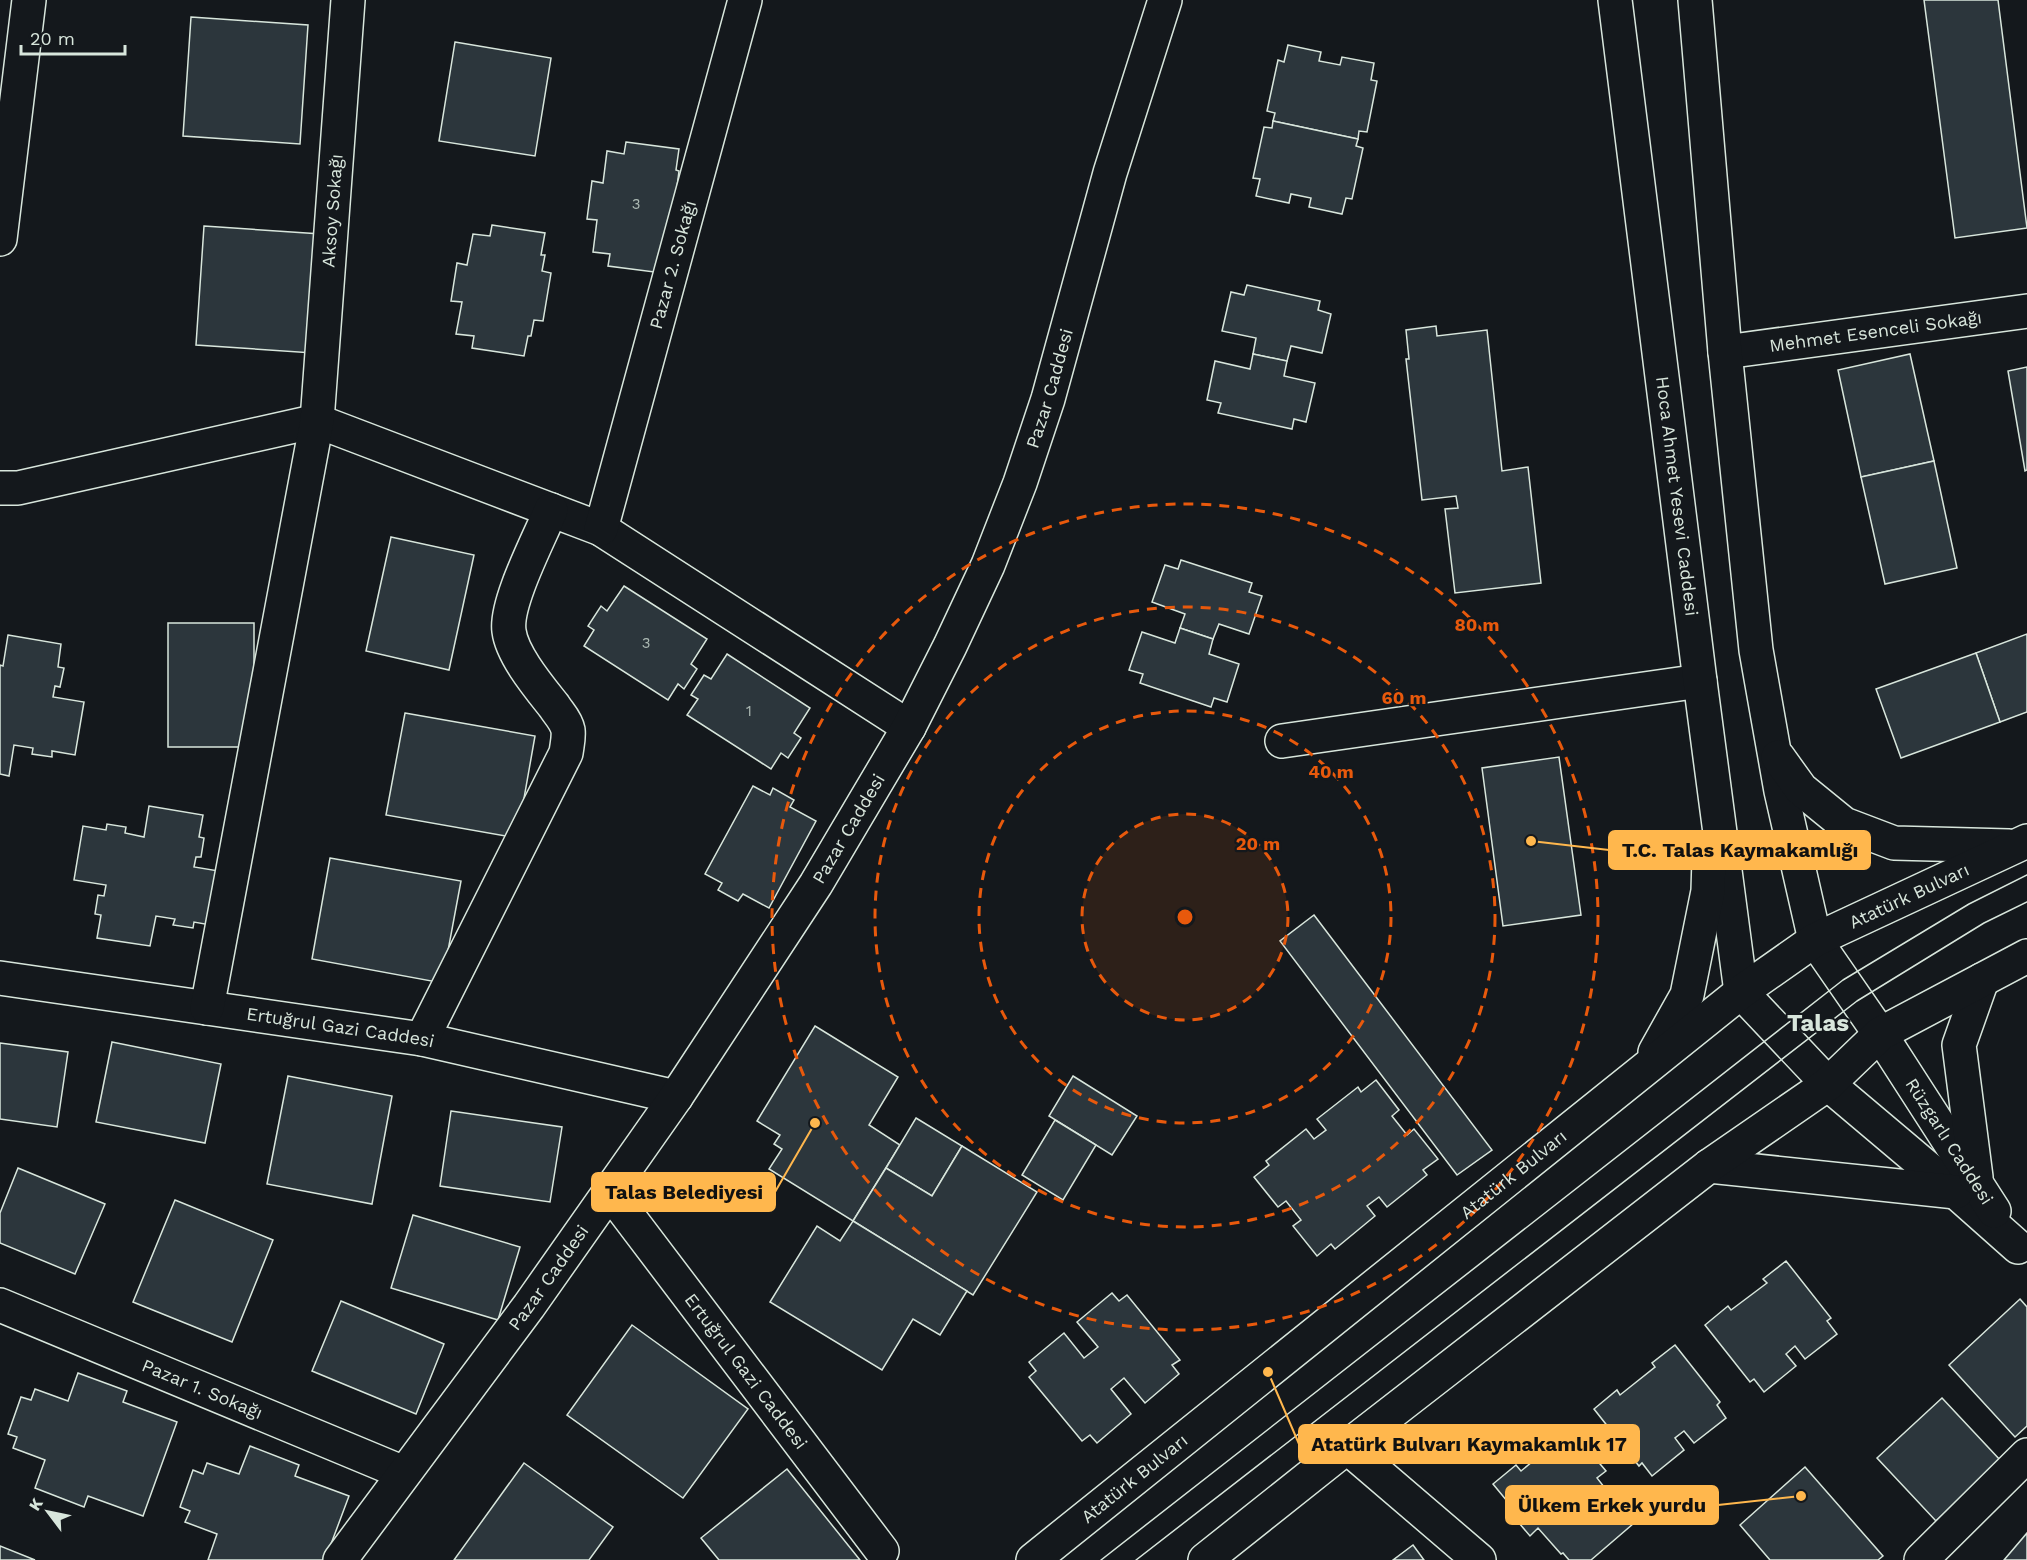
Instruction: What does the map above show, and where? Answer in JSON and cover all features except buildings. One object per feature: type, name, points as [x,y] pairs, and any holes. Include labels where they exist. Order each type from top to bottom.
[{"type":"street","points":[[0,239],[29,0]]},
{"type":"street","name":"Aksoy Sokağı","points":[[207,1008],[316,421],[348,0]]},
{"type":"street","name":"Pazar 2. Sokağı","points":[[601,529],[745,0]]},
{"type":"street","name":"Pazar Caddesi","points":[[340,1560],[529,1306],[676,1097],[816,884],[909,727],[988,565],[1020,483],[1048,399],[1110,173],[1165,0]]},
{"type":"street","name":"Hoca Ahmet Yesevi Caddesi","points":[[1615,0],[1741,992]]},
{"type":"street","points":[[1695,0],[1725,352],[1756,650],[1781,791],[1815,940]]},
{"type":"street","name":"Mehmet Esenceli Sokağı","points":[[1725,352],[2027,311]]},
{"type":"street","points":[[0,488],[18,488],[316,421],[601,529],[909,727]]},
{"type":"street","points":[[422,1039],[566,753],[568,729],[563,717],[519,657],[512,644],[509,631],[509,615],[514,598],[551,510]]},
{"type":"street","points":[[1282,741],[1700,681]]},
{"type":"street","points":[[1774,753],[1801,789],[1844,824],[1894,843],[2022,844]]},
{"type":"street","points":[[1647,1067],[1687,996],[1696,957],[1708,891],[1712,773]]},
{"type":"street","name":"Atatürk Bulvarı","points":[[1033,1560],[1741,992],[1815,940],[2022,844]]},
{"type":"street","name":"Rüzgarlı Caddesi","points":[[1815,940],[1880,1034],[1967,1188],[2022,1253]]},
{"type":"street","points":[[1205,1560],[1709,1166],[1828,1084],[1880,1034],[2027,956]]},
{"type":"street","name":"Ertuğrul Gazi Caddesi","points":[[0,978],[422,1039],[676,1097]]},
{"type":"street","points":[[1709,1166],[1967,1188],[1959,1046],[1982,980]]},
{"type":"street","name":"Rüzgarlı Caddesi","points":[[1741,992],[1828,1084],[1967,1188]]},
{"type":"street","name":"Ertuğrul Gazi Caddesi","points":[[610,1192],[882,1551]]},
{"type":"street","name":"Pazar 1. Sokağı","points":[[0,1305],[404,1473]]},
{"type":"street","points":[[1347,1447],[1479,1560]]},
{"type":"street","points":[[1921,1560],[2027,1455]]},
{"type":"tram line","points":[[1101,1560],[1843,980],[1969,904],[2027,875]]},
{"type":"tram line","points":[[1136,1560],[1857,1001],[1984,923],[2027,902]]},
{"type":"place","name":"T.C. Talas Kaymakamlığı","points":[[1531,841]]},
{"type":"place","name":"Talas Belediyesi","points":[[815,1123]]},
{"type":"place","name":"Atatürk Bulvarı Kaymakamlık 17","points":[[1268,1372]]},
{"type":"place","name":"Ülkem Erkek yurdu","points":[[1801,1496]]},
{"type":"district","name":"Talas","points":[[1818,1023]]}]
